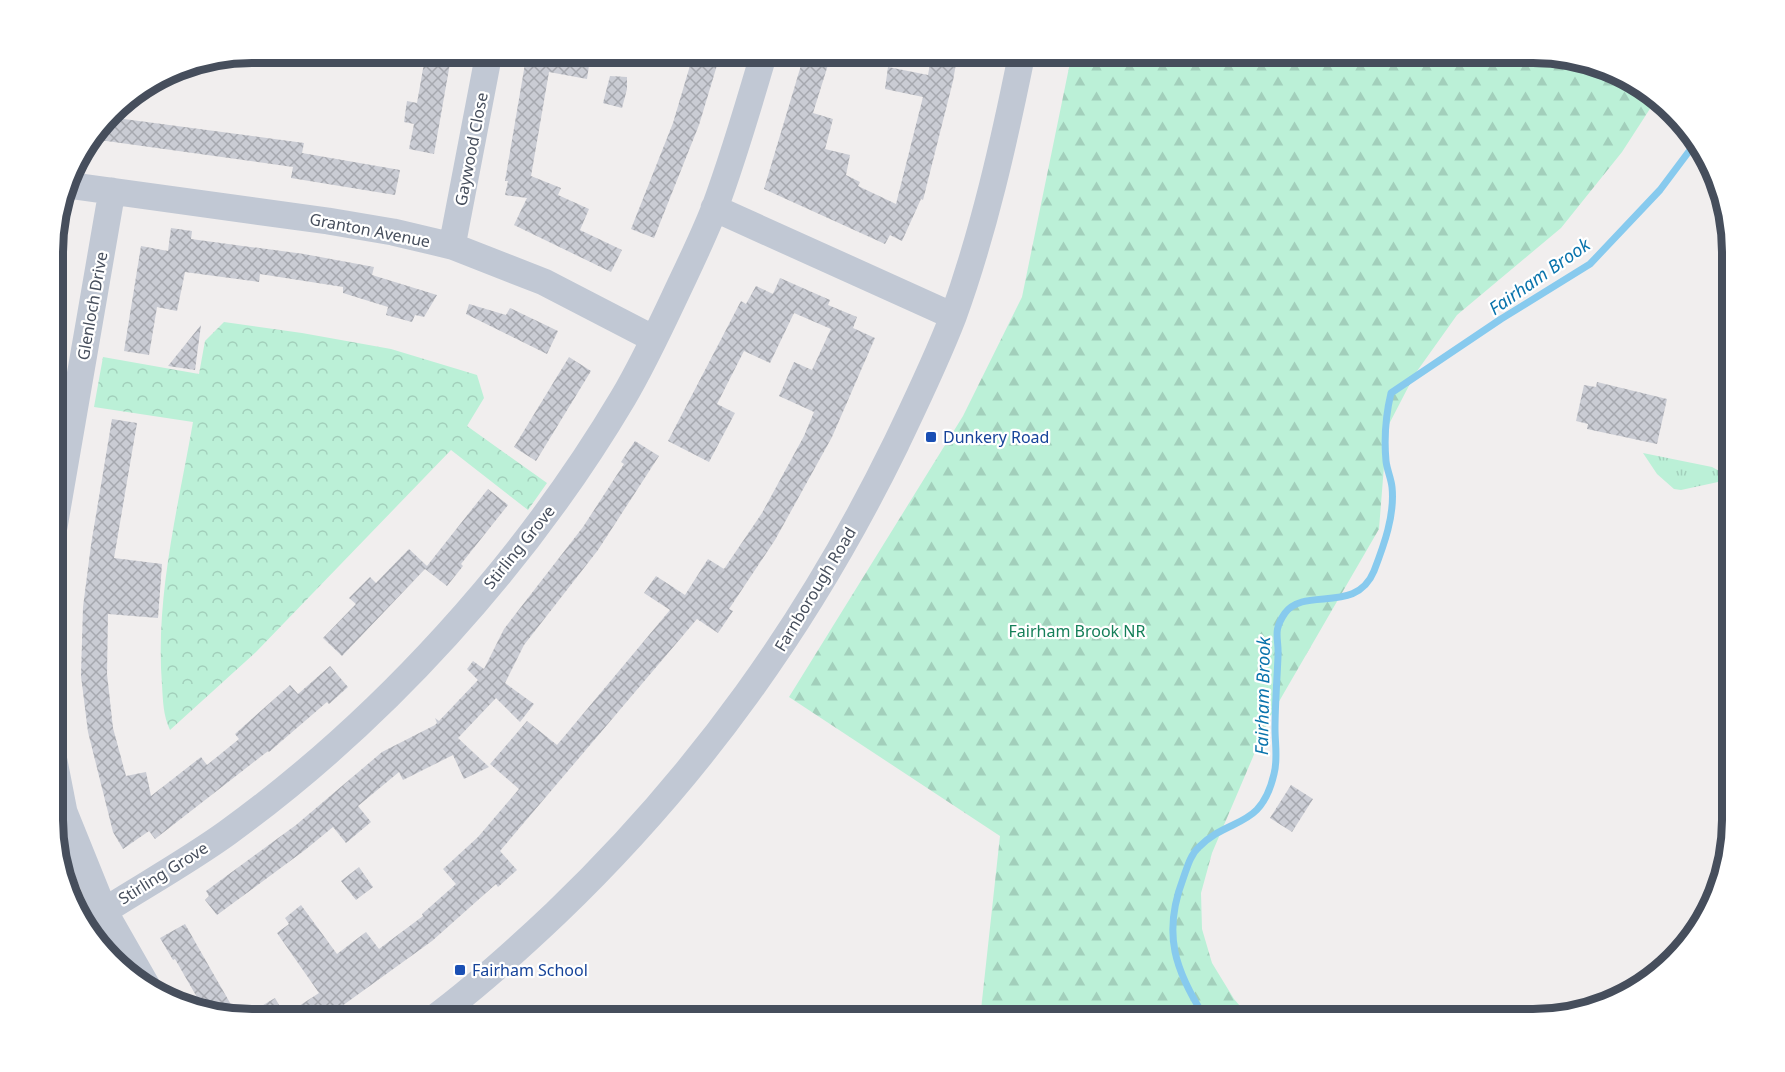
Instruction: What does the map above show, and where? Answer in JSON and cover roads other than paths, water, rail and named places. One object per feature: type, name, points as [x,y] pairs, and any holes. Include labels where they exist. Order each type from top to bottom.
[{"type":"street","name":"Gaywood Close","points":[[452,246],[487,63]]},
{"type":"street","name":"Stirling Grove","points":[[104,911],[226,834],[311,765],[388,696],[497,577],[552,507],[623,398],[654,339],[714,208],[762,63]]},
{"type":"street","name":"Farnborough Road","points":[[445,1009],[529,939],[601,870],[691,768],[739,708],[820,584],[878,480],[927,380],[953,316],[978,239],[1004,142],[1020,63]]},
{"type":"street","name":"Granton Avenue","points":[[75,185],[328,221],[393,232],[452,246],[544,282],[654,339]]},
{"type":"street","name":"Glenloch Drive","points":[[63,475],[112,191]]},
{"type":"street","points":[[714,208],[953,316]]},
{"type":"street","points":[[63,807],[104,911],[138,970]]},
{"type":"waterway","name":"Fairham Brook","points":[[1200,1009],[1186,985],[1175,952],[1173,917],[1177,899],[1189,862],[1196,850],[1222,830],[1253,814],[1268,792],[1276,763],[1277,634],[1285,613],[1294,605],[1305,601],[1343,597],[1355,592],[1366,584],[1374,571],[1385,540],[1392,508],[1392,487],[1385,444],[1391,393],[1501,319],[1590,264],[1660,190],[1691,149]]},
{"type":"place","name":"Dunkery Road","points":[[931,437]]},
{"type":"place","name":"Fairham School","points":[[460,970]]},
{"type":"park label","name":"Fairham Brook NR","points":[[1077,631]]}]
